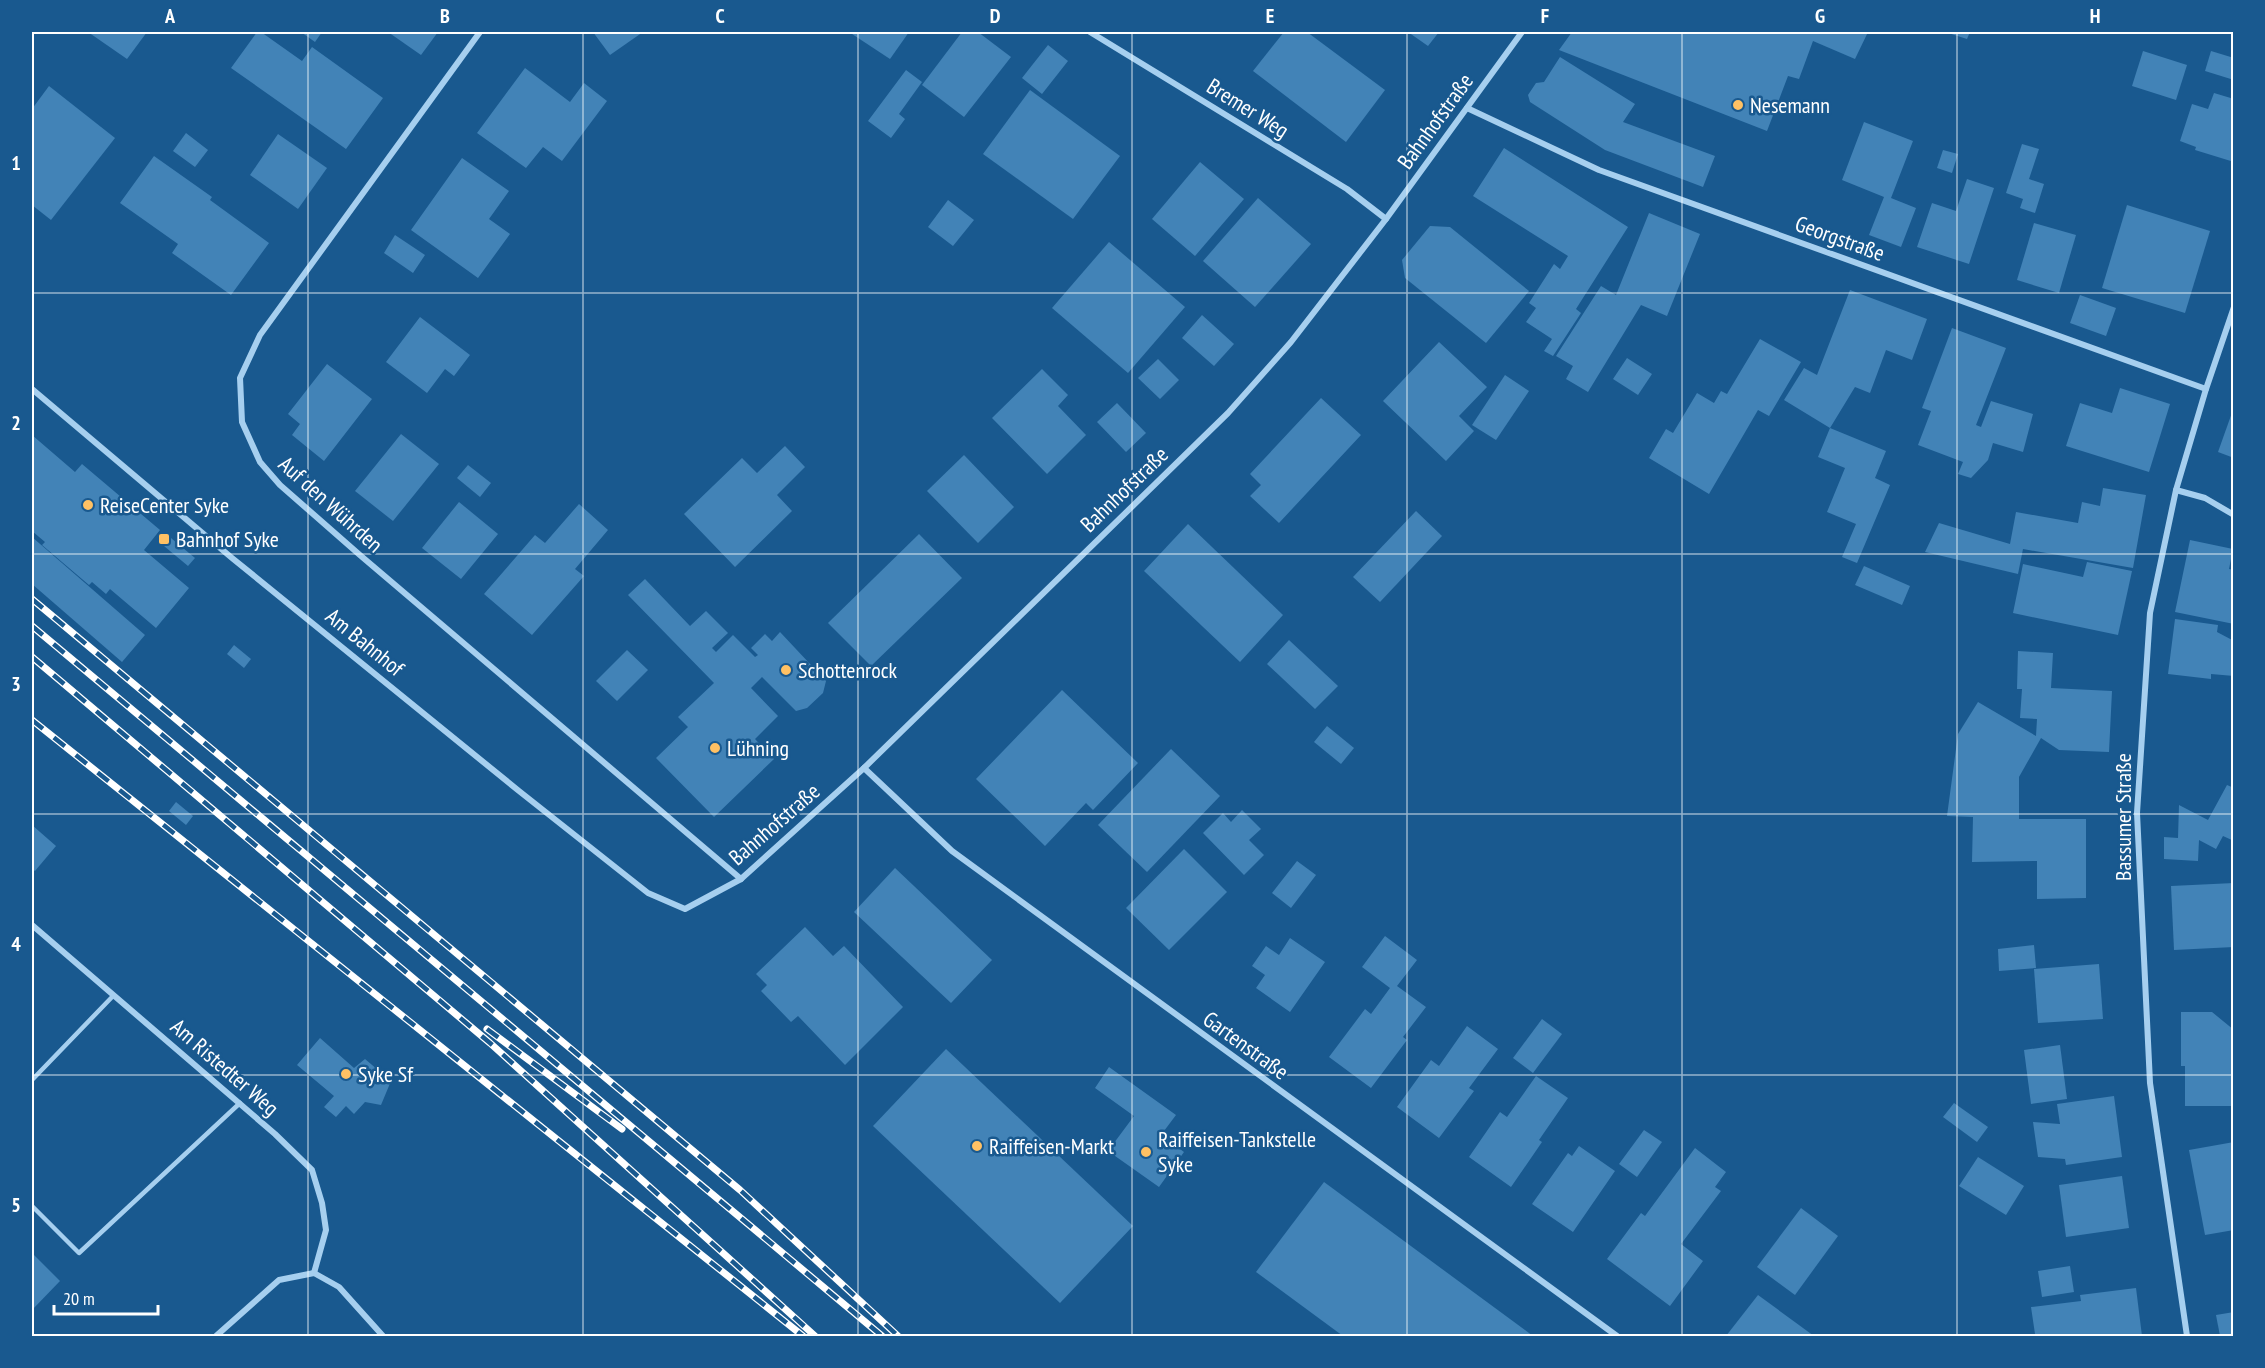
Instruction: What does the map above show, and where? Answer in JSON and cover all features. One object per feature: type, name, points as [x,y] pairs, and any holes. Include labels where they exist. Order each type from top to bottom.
[{"type":"street","name":"Auf den Wührden","points":[[480,32],[260,335],[240,378],[242,422],[260,462],[280,485],[741,879]]},
{"type":"street","name":"Bremer Weg","points":[[1090,32],[1347,189],[1386,219]]},
{"type":"street","name":"Bahnhofstraße","points":[[685,909],[741,879],[864,768],[1228,412],[1291,342],[1386,219],[1522,32]]},
{"type":"street","name":"Georgstraße","points":[[1467,108],[1599,170],[2206,389]]},
{"type":"street","name":"Bassumer Straße","points":[[2187,1336],[2150,1083],[2137,813],[2150,613],[2176,490],[2206,389],[2234,307]]},
{"type":"street","name":"Am Bahnhof","points":[[32,389],[232,558],[527,798],[648,893],[685,909]]},
{"type":"street","points":[[2176,490],[2205,498],[2234,514]]},
{"type":"street","name":"Gartenstraße","points":[[864,768],[952,851],[1617,1336]]},
{"type":"street","name":"Am Ristedter Weg","points":[[32,925],[240,1103],[312,1170],[322,1203],[326,1230],[314,1273]]},
{"type":"street","points":[[216,1336],[279,1280],[314,1273],[339,1287],[383,1336]]},
{"type":"lane","points":[[32,1080],[113,996]]},
{"type":"lane","points":[[32,1206],[79,1253],[240,1103]]},
{"type":"building","points":[[88,32],[147,32],[127,59]]},
{"type":"building","points":[[257,32],[261,32],[302,61],[312,47],[383,98],[346,149],[231,68]]},
{"type":"building","points":[[301,32],[322,32],[315,42]]},
{"type":"building","points":[[388,32],[438,32],[421,55]]},
{"type":"building","points":[[593,32],[643,32],[610,55]]},
{"type":"building","points":[[849,32],[909,32],[890,59]]},
{"type":"building","points":[[962,32],[978,32],[1011,57],[964,117],[922,85]]},
{"type":"building","points":[[1284,32],[1307,32],[1385,90],[1346,142],[1253,71]]},
{"type":"building","points":[[1408,32],[1439,32],[1428,46]]},
{"type":"building","name":"Nesemann","points":[[1572,32],[1868,32],[1855,59],[1813,41],[1799,79],[1788,76],[1767,131],[1559,50]]},
{"type":"building","points":[[1945,32],[1970,32],[1967,39]]},
{"type":"building","points":[[1048,45],[1068,61],[1042,94],[1022,78]]},
{"type":"building","points":[[2143,51],[2187,65],[2176,100],[2132,86]]},
{"type":"building","points":[[2211,51],[2234,58],[2234,80],[2205,71]]},
{"type":"building","points":[[1560,57],[1635,104],[1623,122],[1715,156],[1703,187],[1605,150],[1530,102],[1528,95],[1536,83],[1544,82]]},
{"type":"building","points":[[525,68],[570,102],[584,83],[607,101],[562,161],[543,147],[526,168],[477,133]]},
{"type":"building","points":[[906,70],[922,82],[899,114],[905,119],[891,138],[868,121]]},
{"type":"building","points":[[49,86],[115,138],[51,220],[32,205],[32,109]]},
{"type":"building","points":[[1030,90],[1120,156],[1073,219],[983,154]]},
{"type":"building","points":[[2214,93],[2234,99],[2234,162],[2195,150],[2196,147],[2180,141],[2192,104],[2208,109]]},
{"type":"building","points":[[1864,122],[1913,141],[1891,198],[1916,208],[1901,247],[1869,235],[1884,197],[1842,180]]},
{"type":"building","points":[[186,133],[208,150],[195,167],[173,151]]},
{"type":"building","points":[[278,134],[327,168],[298,209],[250,175]]},
{"type":"building","points":[[2022,144],[2039,149],[2029,179],[2044,184],[2035,213],[2020,208],[2023,199],[2006,193]]},
{"type":"building","points":[[1504,148],[1628,227],[1576,309],[1581,313],[1553,356],[1544,351],[1552,339],[1526,322],[1536,308],[1529,303],[1554,264],[1560,269],[1568,256],[1473,196]]},
{"type":"building","points":[[1943,150],[1958,154],[1952,173],[1937,168]]},
{"type":"building","points":[[154,156],[212,197],[210,200],[269,243],[231,295],[172,253],[178,244],[120,203]]},
{"type":"building","points":[[462,158],[509,191],[489,219],[510,234],[478,278],[411,230]]},
{"type":"building","points":[[1200,162],[1244,199],[1195,256],[1152,219]]},
{"type":"building","points":[[1967,179],[1994,188],[1969,264],[1917,247],[1932,203],[1956,211]]},
{"type":"building","points":[[1258,198],[1311,244],[1255,307],[1203,261]]},
{"type":"building","points":[[948,200],[974,220],[953,246],[928,227]]},
{"type":"building","points":[[2127,205],[2210,231],[2185,313],[2102,288]]},
{"type":"building","points":[[1649,213],[1700,234],[1667,316],[1641,305],[1588,392],[1566,379],[1573,366],[1556,356],[1601,286],[1616,295]]},
{"type":"building","points":[[2034,223],[2076,235],[2059,293],[2017,280]]},
{"type":"building","points":[[1430,226],[1450,227],[1529,291],[1486,343],[1405,278],[1402,260]]},
{"type":"building","points":[[395,235],[425,255],[413,273],[384,253]]},
{"type":"building","points":[[1109,242],[1185,307],[1128,373],[1052,308]]},
{"type":"building","points":[[1850,290],[1927,319],[1912,360],[1886,350],[1870,393],[1855,387],[1830,428],[1784,400],[1804,368],[1817,375]]},
{"type":"building","points":[[2080,295],[2116,308],[2106,336],[2070,323]]},
{"type":"building","points":[[1202,315],[1234,344],[1214,366],[1182,338]]},
{"type":"building","points":[[420,317],[470,355],[454,376],[445,369],[427,393],[386,362]]},
{"type":"building","points":[[1952,328],[2006,348],[1976,425],[1981,427],[1991,401],[2033,414],[2023,452],[1993,443],[1988,460],[1971,478],[1958,474],[1963,462],[1918,445],[1931,411],[1922,408]]},
{"type":"building","points":[[1760,339],[1801,362],[1769,416],[1758,410],[1709,494],[1649,458],[1666,429],[1673,433],[1697,393],[1714,403],[1721,391],[1727,394]]},
{"type":"building","points":[[1439,342],[1487,387],[1459,416],[1474,431],[1446,461],[1383,401]]},
{"type":"building","points":[[1627,358],[1652,374],[1638,395],[1613,379]]},
{"type":"building","points":[[1158,359],[1179,380],[1160,399],[1138,378]]},
{"type":"building","points":[[327,364],[372,399],[324,461],[292,435],[300,424],[288,414]]},
{"type":"building","points":[[1042,369],[1068,395],[1058,406],[1086,435],[1047,474],[992,418]]},
{"type":"building","points":[[1505,375],[1529,391],[1496,440],[1472,425]]},
{"type":"building","points":[[2120,388],[2170,404],[2149,472],[2066,446],[2080,403],[2112,413]]},
{"type":"building","points":[[1321,398],[1361,435],[1279,523],[1250,496],[1261,485],[1250,474]]},
{"type":"building","points":[[1117,403],[1146,433],[1126,452],[1097,422]]},
{"type":"building","points":[[2234,407],[2234,458],[2218,452]]},
{"type":"building","points":[[1830,428],[1886,451],[1875,478],[1890,485],[1857,563],[1842,557],[1856,524],[1827,512],[1845,468],[1818,457]]},
{"type":"building","points":[[401,434],[439,464],[393,521],[355,491]]},
{"type":"building","points":[[32,435],[75,472],[82,464],[160,530],[144,550],[189,588],[156,628],[110,589],[106,594],[92,582],[89,585],[42,545],[45,542],[32,531]]},
{"type":"building","points":[[785,446],[805,467],[777,495],[792,511],[735,567],[684,514],[742,458],[757,473]]},
{"type":"building","points":[[964,455],[1014,507],[978,543],[927,491]]},
{"type":"building","points":[[468,465],[491,483],[480,497],[457,478]]},
{"type":"building","points":[[2103,488],[2146,495],[2133,568],[2023,549],[2018,574],[1925,552],[1939,523],[2010,544],[2016,512],[2078,523],[2082,502],[2100,506]]},
{"type":"building","points":[[459,502],[498,534],[461,579],[422,548]]},
{"type":"building","points":[[579,504],[608,530],[575,569],[584,576],[532,635],[484,594],[535,535],[545,543]]},
{"type":"building","points":[[1416,511],[1442,536],[1380,602],[1353,577]]},
{"type":"building","points":[[1188,524],[1283,615],[1240,662],[1144,571]]},
{"type":"building","points":[[919,534],[962,578],[871,666],[828,623]]},
{"type":"building","points":[[32,537],[145,635],[122,662],[32,584]]},
{"type":"building","points":[[171,538],[195,558],[188,566],[164,546]]},
{"type":"building","points":[[2190,540],[2233,549],[2229,569],[2234,570],[2234,624],[2175,612]]},
{"type":"building","points":[[2087,562],[2132,571],[2118,635],[2013,613],[2023,564],[2083,577]]},
{"type":"building","points":[[1864,566],[1910,586],[1902,605],[1855,585]]},
{"type":"building","points":[[645,579],[690,626],[706,611],[728,633],[712,648],[716,652],[733,635],[755,657],[758,655],[751,648],[765,634],[772,641],[780,632],[826,681],[823,693],[807,708],[796,711],[762,677],[751,688],[778,716],[755,739],[774,759],[714,817],[656,758],[688,727],[678,717],[714,683],[628,595]]},
{"type":"building","points":[[2175,619],[2218,625],[2217,632],[2234,641],[2234,676],[2211,674],[2211,679],[2168,674]]},
{"type":"building","points":[[1289,640],[1338,686],[1315,709],[1267,664]]},
{"type":"building","points":[[234,645],[251,659],[244,668],[227,654]]},
{"type":"building","points":[[627,650],[648,670],[617,701],[596,681]]},
{"type":"building","points":[[2018,651],[2053,653],[2051,688],[2112,691],[2109,752],[2059,750],[2041,738],[2019,777],[2019,819],[2086,819],[2086,898],[2037,899],[2037,861],[1972,862],[1973,817],[1947,816],[1958,734],[1978,702],[2036,736],[2037,719],[2020,718],[2022,689],[2017,689]]},
{"type":"building","points":[[1062,690],[1138,763],[1093,810],[1086,803],[1045,846],[976,779]]},
{"type":"building","points":[[1327,726],[1354,748],[1341,764],[1314,742]]},
{"type":"building","points":[[1171,749],[1220,796],[1147,872],[1098,825]]},
{"type":"building","points":[[2227,785],[2234,788],[2234,841],[2223,836],[2216,849],[2199,840],[2198,861],[2164,859],[2164,837],[2178,838],[2179,805],[2208,820]]},
{"type":"building","points":[[176,802],[193,816],[186,825],[169,811]]},
{"type":"building","points":[[1242,810],[1261,829],[1249,840],[1264,855],[1244,875],[1203,833],[1223,813],[1231,822]]},
{"type":"building","points":[[32,825],[56,846],[35,871],[32,869]]},
{"type":"building","points":[[1184,849],[1227,892],[1169,950],[1126,908]]},
{"type":"building","points":[[1297,861],[1316,875],[1291,908],[1272,893]]},
{"type":"building","points":[[895,868],[992,960],[951,1003],[854,912]]},
{"type":"building","points":[[2234,883],[2234,947],[2174,950],[2171,886]]},
{"type":"building","points":[[805,927],[833,956],[844,946],[903,1007],[845,1065],[798,1016],[791,1022],[761,991],[767,985],[756,974]]},
{"type":"building","points":[[1385,936],[1417,960],[1397,986],[1426,1007],[1403,1037],[1407,1040],[1371,1088],[1329,1057],[1365,1009],[1371,1014],[1390,988],[1362,967]]},
{"type":"building","points":[[1290,938],[1325,962],[1290,1012],[1256,988],[1265,975],[1252,966],[1266,946],[1279,955]]},
{"type":"building","points":[[2034,945],[2036,968],[1999,971],[1998,949]]},
{"type":"building","points":[[2099,964],[2103,1019],[2038,1023],[2034,969]]},
{"type":"building","points":[[2181,1012],[2212,1012],[2234,1030],[2234,1106],[2185,1106],[2185,1066],[2181,1066]]},
{"type":"building","points":[[1542,1019],[1562,1034],[1533,1073],[1513,1058]]},
{"type":"building","points":[[1467,1026],[1498,1049],[1469,1088],[1474,1091],[1439,1138],[1397,1107],[1431,1060],[1439,1066]]},
{"type":"building","name":"Syke Sf","points":[[320,1038],[354,1068],[365,1059],[391,1081],[381,1105],[365,1102],[354,1114],[346,1106],[336,1117],[324,1107],[334,1096],[297,1065]]},
{"type":"building","points":[[2060,1045],[2067,1099],[2031,1104],[2024,1050]]},
{"type":"building","points":[[946,1049],[1133,1226],[1060,1303],[873,1126]]},
{"type":"building","points":[[1109,1067],[1176,1115],[1161,1135],[1184,1152],[1159,1187],[1108,1151],[1134,1116],[1095,1088]]},
{"type":"building","points":[[1536,1076],[1568,1098],[1539,1140],[1542,1142],[1511,1187],[1469,1157],[1500,1112],[1507,1117]]},
{"type":"building","points":[[2114,1096],[2122,1157],[2066,1165],[2065,1159],[2038,1157],[2033,1122],[2060,1124],[2057,1104]]},
{"type":"building","points":[[1954,1103],[1988,1127],[1977,1142],[1943,1117]]},
{"type":"building","points":[[1644,1130],[1662,1142],[1637,1177],[1619,1164]]},
{"type":"building","points":[[2234,1142],[2234,1230],[2205,1235],[2189,1150]]},
{"type":"building","points":[[1579,1146],[1615,1171],[1573,1232],[1532,1204],[1568,1153],[1572,1156]]},
{"type":"building","points":[[1695,1148],[1726,1172],[1715,1187],[1721,1191],[1681,1244],[1703,1261],[1670,1306],[1607,1259],[1641,1213],[1645,1216]]},
{"type":"building","points":[[1978,1157],[2024,1186],[2006,1215],[1959,1186]]},
{"type":"building","points":[[2122,1176],[2129,1228],[2066,1237],[2059,1185]]},
{"type":"building","points":[[1324,1182],[1533,1336],[1343,1336],[1256,1272]]},
{"type":"building","points":[[1801,1208],[1838,1236],[1795,1295],[1757,1267]]},
{"type":"building","points":[[32,1253],[60,1281],[32,1310]]},
{"type":"building","points":[[2070,1266],[2074,1292],[2042,1297],[2038,1271]]},
{"type":"building","points":[[2136,1288],[2142,1336],[2023,1336],[2035,1334],[2031,1307],[2081,1301],[2080,1295]]},
{"type":"building","points":[[1758,1295],[1814,1336],[1726,1336]]},
{"type":"building","points":[[2234,1312],[2234,1336],[2220,1336],[2216,1315]]},
{"type":"railway","points":[[32,599],[740,1190],[898,1336]]},
{"type":"railway","points":[[32,626],[882,1336]]},
{"type":"railway","points":[[32,657],[490,1043],[815,1336]]},
{"type":"railway","points":[[32,720],[803,1336]]},
{"type":"railway","points":[[487,1029],[622,1129]]},
{"type":"place","name":"Nesemann","points":[[1738,105]]},
{"type":"place","name":"ReiseCenter Syke","points":[[88,505]]},
{"type":"place","name":"Bahnhof Syke","points":[[164,539]]},
{"type":"place","name":"Schottenrock","points":[[786,670]]},
{"type":"place","name":"Lühning","points":[[715,748]]},
{"type":"place","name":"Syke Sf","points":[[346,1074]]},
{"type":"place","name":"Raiffeisen-Markt","points":[[977,1146]]},
{"type":"place","name":"Raiffeisen-Tankstelle Syke","points":[[1146,1152]]}]
